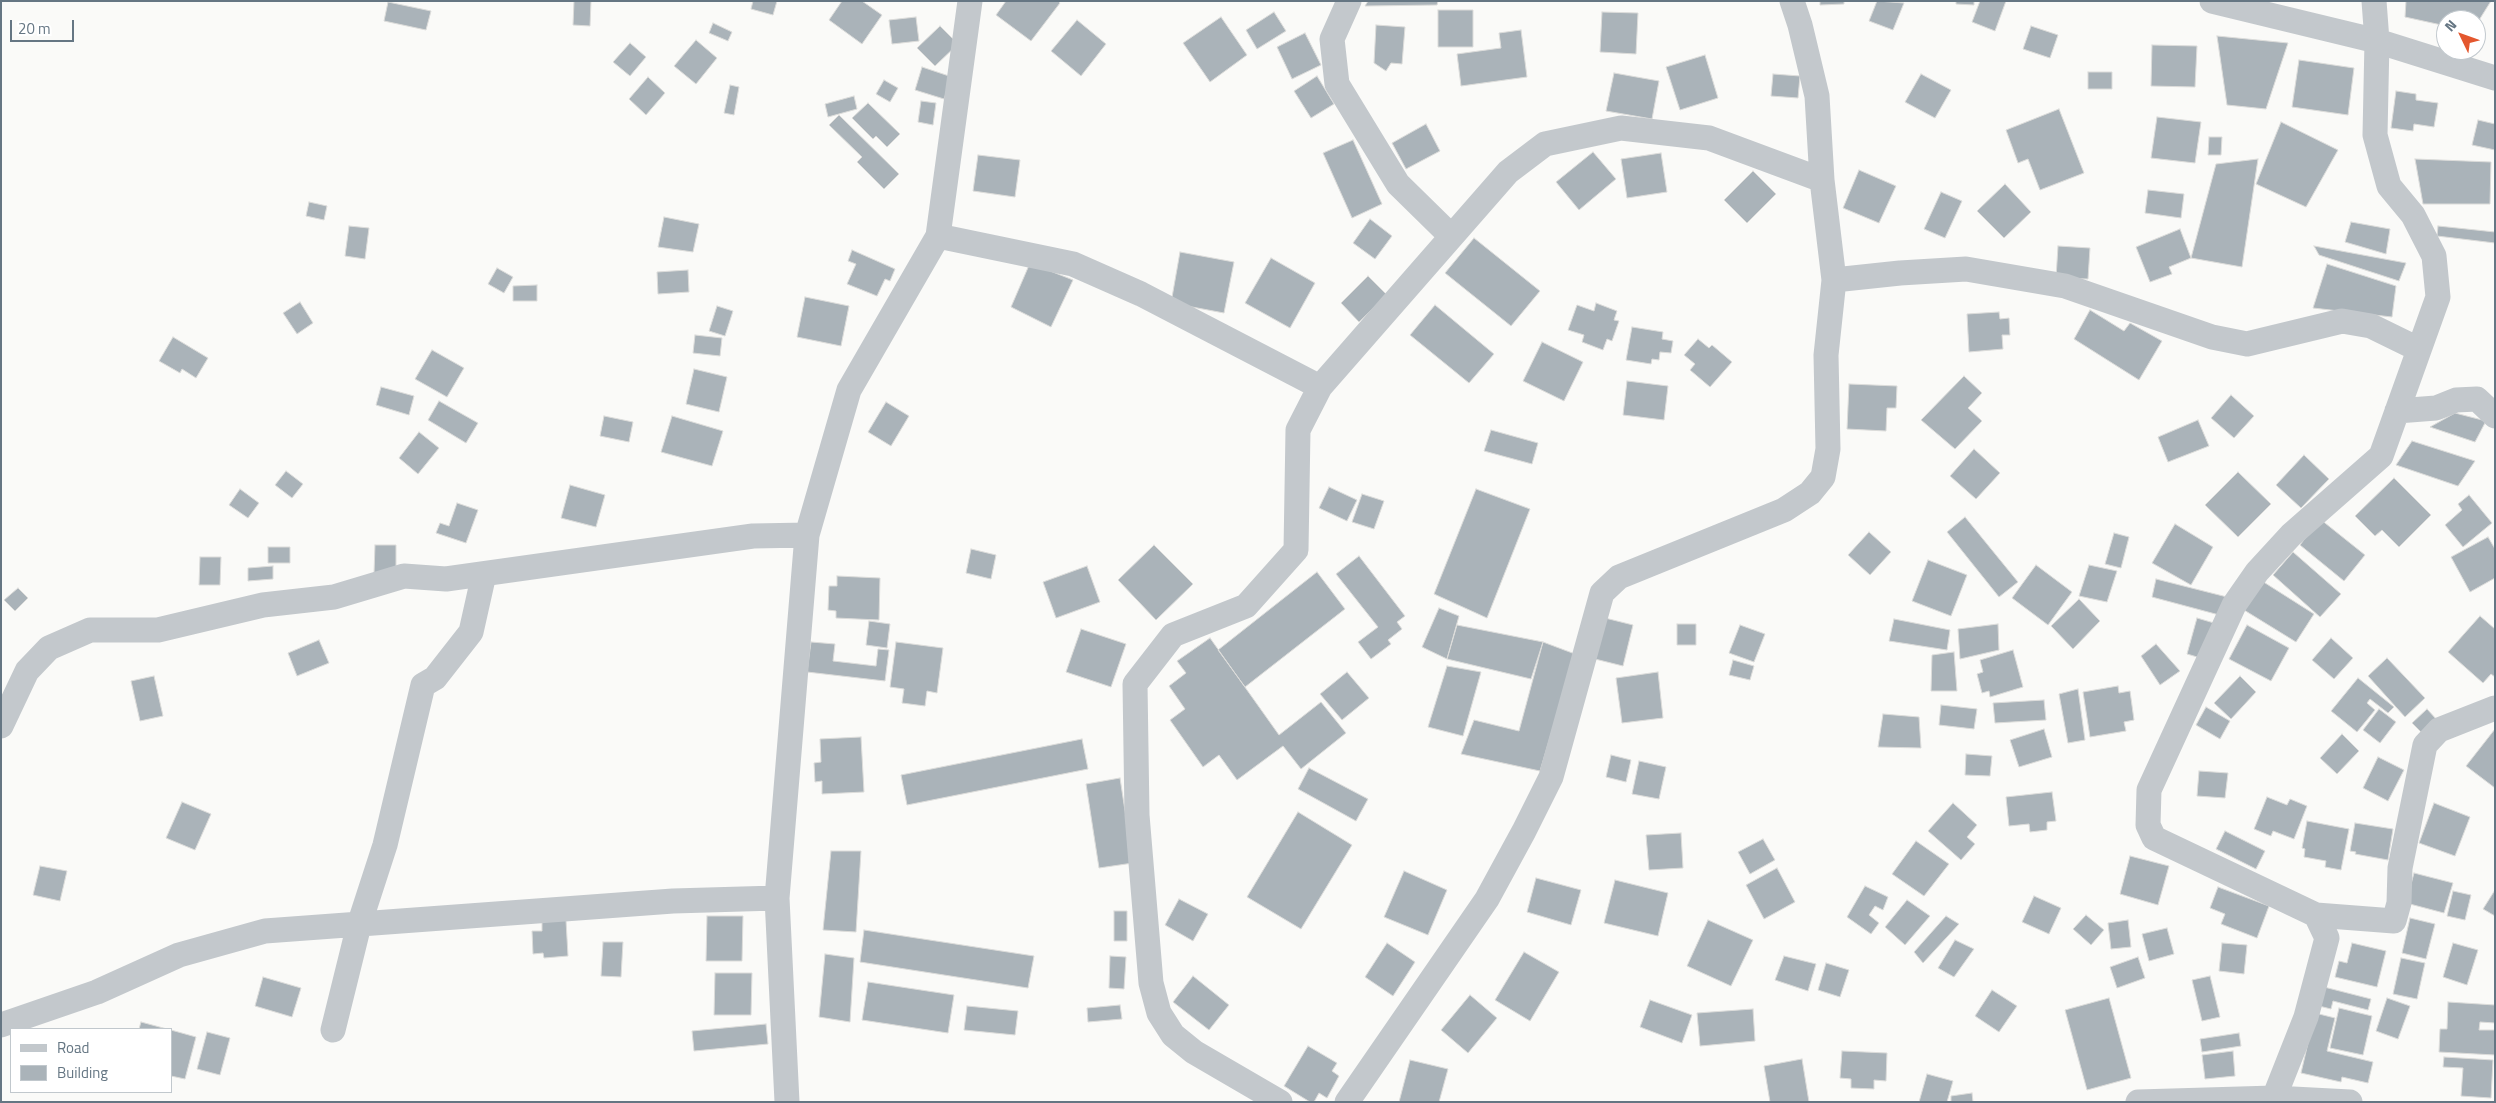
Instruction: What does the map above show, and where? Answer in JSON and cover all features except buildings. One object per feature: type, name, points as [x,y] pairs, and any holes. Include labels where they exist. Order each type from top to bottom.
[{"type":"street","points":[[787,1102],[777,898],[807,535],[849,390],[938,236],[970,1]]},
{"type":"street","points":[[1349,1],[1332,39],[1337,84],[1398,184],[1451,236]]},
{"type":"street","points":[[1347,1102],[1487,899],[1528,824],[1551,777],[1602,593],[1619,578],[1784,510],[1810,493],[1823,477],[1828,449],[1826,355],[1834,280],[1822,180],[1817,96],[1800,25],[1792,1]]},
{"type":"street","points":[[2212,1],[2376,40],[2495,78]]},
{"type":"street","points":[[2374,1],[2376,135],[2389,186],[2413,215],[2434,256],[2438,297],[2418,348],[2381,456],[2291,535],[2257,572],[2234,605],[2149,790],[2148,825],[2154,838],[2316,915],[2394,921],[2400,903],[2400,868],[2425,745],[2439,730],[2495,708]]},
{"type":"street","points":[[1280,1102],[1194,1052],[1173,1035],[1159,1013],[1151,983],[1137,815],[1135,684],[1173,635],[1246,606],[1296,550],[1298,430],[1320,387],[1508,172],[1545,144],[1621,128],[1709,138],[1822,180]]},
{"type":"street","points":[[938,236],[1073,264],[1140,294],[1320,387]]},
{"type":"street","points":[[1834,280],[1966,269],[2065,286],[2212,338],[2247,344],[2342,320],[2371,326],[2418,348]]},
{"type":"street","points":[[2398,411],[2436,408],[2456,400],[2477,399],[2495,416]]},
{"type":"street","points":[[1,726],[27,671],[49,648],[90,630],[158,630],[263,605],[334,597],[404,576],[446,579],[753,536],[807,535]]},
{"type":"street","points":[[333,1030],[359,925],[385,845],[424,686],[435,678],[471,632],[484,574]]},
{"type":"street","points":[[1,1025],[97,992],[179,955],[264,931],[673,901],[777,898]]},
{"type":"street","points":[[2274,1098],[2306,1017],[2327,938],[2316,915]]},
{"type":"street","points":[[2138,1102],[2274,1098],[2350,1102]]}]
